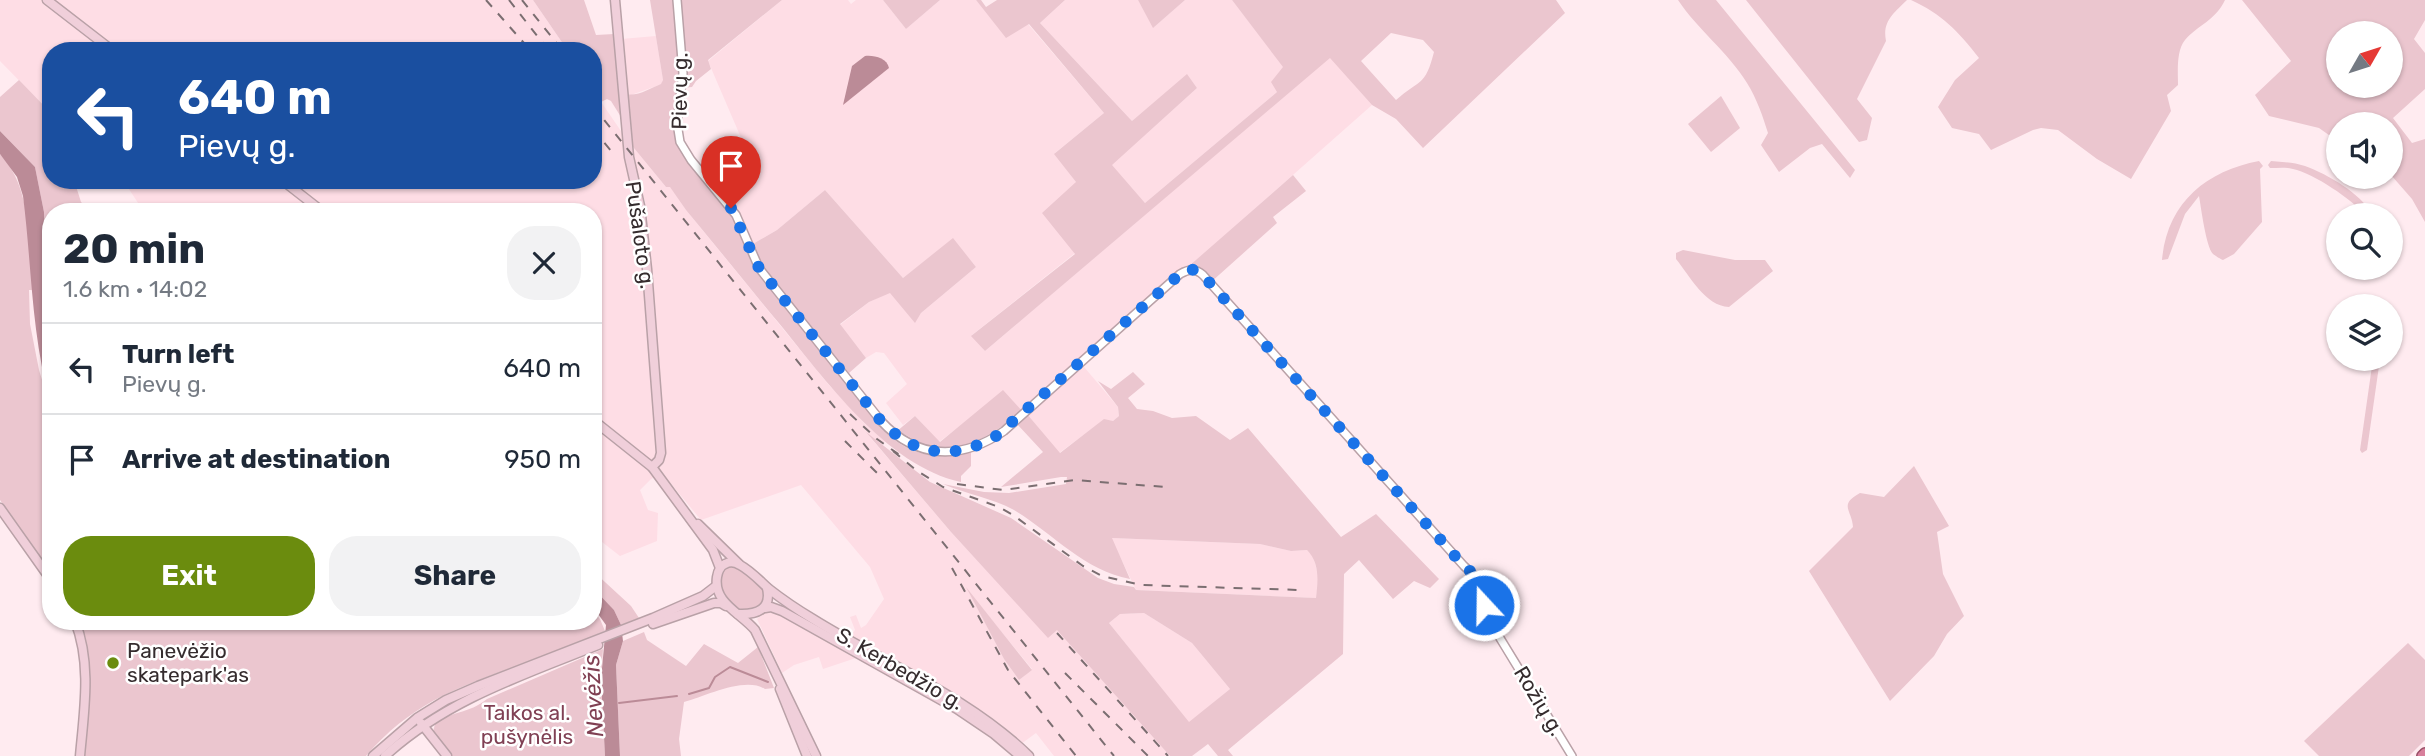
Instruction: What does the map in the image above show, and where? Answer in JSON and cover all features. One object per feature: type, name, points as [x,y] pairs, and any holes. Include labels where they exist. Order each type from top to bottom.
[{"type":"main road","points":[[47,0],[101,42]]},
{"type":"main road","name":"Pušaloto g.","points":[[615,0],[629,157],[640,206],[650,312],[661,453],[659,460],[652,467]]},
{"type":"main road","points":[[294,189],[311,203]]},
{"type":"main road","points":[[602,427],[652,467],[691,517],[713,550],[720,568],[716,586],[728,607]]},
{"type":"main road","points":[[0,508],[42,567]]},
{"type":"main road","points":[[691,517],[767,588],[768,602],[765,608],[756,613],[738,614]]},
{"type":"main road","points":[[720,568],[729,562],[741,566]]},
{"type":"main road","points":[[654,621],[703,596],[716,586]]},
{"type":"main road","name":"S. Kerbedžio g.","points":[[767,588],[976,721],[1020,756]]},
{"type":"main road","points":[[373,756],[420,721],[553,660],[654,621],[721,603],[755,630]]},
{"type":"main road","name":"S. Kerbedžio g.","points":[[765,608],[782,611],[972,710],[1001,730],[1029,756]]},
{"type":"main road","points":[[756,613],[755,630],[816,756]]},
{"type":"main road","points":[[78,630],[86,667],[80,756]]},
{"type":"main road","points":[[775,673],[785,705],[807,756]]},
{"type":"main road","points":[[385,756],[420,721]]},
{"type":"main road","points":[[420,721],[447,756]]},
{"type":"street","name":"Pievų g.","points":[[677,0],[683,73],[677,132],[685,152],[736,215],[759,268],[881,421],[896,435],[916,447],[931,452],[947,452],[987,442],[1010,426],[1180,274],[1190,269],[1195,270],[1210,283]]},
{"type":"street","name":"Rožių g.","points":[[1210,283],[1478,579]]},
{"type":"street","name":"Rožių g.","points":[[1464,566],[1484,610],[1572,756]]},
{"type":"street","points":[[1478,579],[1484,584],[1479,593],[1473,589],[1478,579]]},
{"type":"street","name":"Rožių g.","points":[[1483,589],[1484,610]]},
{"type":"shaded area","points":[[0,0],[533,0],[562,42],[42,42],[42,104],[0,61]]},
{"type":"shaded area","points":[[782,0],[848,0],[851,4],[856,0],[883,0],[906,29],[940,0],[976,0],[1006,37],[1028,24],[1104,113],[1055,153],[1076,182],[1075,253],[972,335],[985,351],[1330,57],[1372,105],[1079,361],[1118,407],[1119,416],[1113,421],[1104,420],[1059,453],[1027,414],[973,416],[939,442],[915,416],[903,425],[886,403],[907,384],[884,353],[876,352],[866,358],[840,325],[869,302],[890,292],[915,322],[921,313],[976,267],[953,239],[903,278],[825,190],[777,230],[751,245],[742,216],[705,169],[745,147],[708,61]]},
{"type":"shaded area","points":[[1065,0],[1138,0],[1154,27],[1185,0],[1232,0],[1284,67],[1277,92],[1145,203],[1111,165],[1197,88],[1187,75],[1132,121],[1040,23]]},
{"type":"shaded area","points":[[656,36],[662,84],[631,95],[626,94],[621,39]]},
{"type":"shaded area","points":[[865,56],[880,58],[889,68],[843,105],[852,66]]},
{"type":"shaded area","points":[[602,103],[623,134],[631,184],[646,204],[632,166],[629,142],[666,187],[670,186],[686,210],[828,384],[865,424],[885,441],[882,445],[869,436],[951,532],[1048,637],[1057,629],[1170,756],[1054,756],[1036,733],[1021,744],[922,675],[849,638],[855,630],[850,617],[856,615],[861,628],[884,599],[870,567],[801,485],[701,520],[662,473],[640,490],[648,510],[658,513],[657,541],[620,556],[602,542],[602,203],[138,203],[129,189],[602,189]],"holes":[[[969,592],[1032,669],[1019,680],[1004,659]]]},
{"type":"shaded area","points":[[0,131],[35,167],[42,203],[42,368],[23,196],[17,177],[0,154]]},
{"type":"shaded area","points":[[1111,538],[1260,544],[1291,551],[1307,550],[1313,556],[1319,578],[1316,598],[1136,590]]},
{"type":"shaded area","points":[[602,597],[614,610],[621,625],[623,641],[616,665],[620,756],[605,756],[601,679],[606,625],[602,619]]},
{"type":"shaded area","points":[[773,610],[859,657],[823,669],[819,657],[794,665],[782,673],[757,619]]},
{"type":"shaded area","points":[[1144,613],[1192,643],[1230,689],[1189,723],[1109,623],[1120,614]]},
{"type":"green space","points":[[533,0],[584,0],[596,35],[614,34],[621,117],[611,101],[607,99],[602,102],[602,42],[562,42]]},
{"type":"green space","points":[[650,0],[782,0],[708,60],[711,69],[692,87],[682,88],[675,121],[678,145],[733,216],[753,266],[883,430],[904,446],[924,454],[971,452],[971,466],[961,476],[961,482],[933,473],[907,458],[859,417],[815,368],[670,187],[666,187],[629,142],[626,94],[644,92],[661,84],[663,80]]},
{"type":"green space","points":[[883,0],[940,0],[906,29]]},
{"type":"green space","points":[[976,0],[981,0],[986,7],[997,0],[1065,0],[1040,23],[1132,121],[1187,74],[1197,88],[1112,165],[1145,203],[1277,92],[1271,82],[1283,67],[1232,0],[1556,0],[1565,13],[1423,148],[1396,119],[1372,105],[1330,58],[985,351],[971,336],[1075,254],[1042,213],[1076,182],[1054,154],[1104,113],[1029,24],[1006,38]],"holes":[[[1391,33],[1423,40],[1434,52],[1428,71],[1421,81],[1396,100],[1361,61]]]},
{"type":"green space","points":[[1138,0],[1185,0],[1153,28]]},
{"type":"green space","points":[[1678,0],[1716,0],[1855,170],[1850,178],[1822,144],[1810,148],[1779,172],[1761,145],[1768,133],[1747,83]]},
{"type":"green space","points":[[1746,0],[1907,0],[1887,23],[1886,41],[1857,99],[1872,118],[1867,140],[1859,142]]},
{"type":"green space","points":[[1911,0],[2225,0],[2217,13],[2182,45],[2178,62],[2178,85],[2167,95],[2171,111],[2131,179],[2097,159],[2058,130],[2033,130],[1991,150],[1979,134],[1952,128],[1938,107],[1955,80],[1979,58],[1949,24]]},
{"type":"green space","points":[[2242,0],[2425,0],[2425,20],[2414,39],[2425,53],[2425,89],[2400,112],[2326,112],[2326,133],[2319,128],[2269,116],[2255,95],[2291,61]]},
{"type":"green space","points":[[19,80],[42,104],[42,189],[77,189],[82,203],[42,203],[35,167],[0,131],[0,97]]},
{"type":"green space","points":[[1721,96],[1740,128],[1711,152],[1688,124]]},
{"type":"green space","points":[[2403,131],[2412,143],[2425,139],[2425,222],[2403,189]]},
{"type":"green space","points":[[0,154],[18,181],[28,229],[32,279],[32,290],[29,290],[30,324],[42,380],[42,560],[0,500]]},
{"type":"green space","points":[[2259,161],[2263,166],[2260,169],[2262,222],[2234,254],[2223,260],[2210,250],[2199,196],[2185,214],[2168,259],[2162,260],[2165,240],[2172,222],[2192,193],[2222,173]]},
{"type":"green space","points":[[2271,161],[2301,165],[2326,175],[2326,184],[2290,168],[2270,168],[2268,165]]},
{"type":"green space","points":[[1293,175],[1306,191],[1273,217],[1277,223],[1210,283],[1200,272],[1180,274]]},
{"type":"green space","points":[[2333,189],[2348,189],[2364,203],[2352,203]]},
{"type":"green space","points":[[825,190],[903,278],[953,238],[976,267],[921,313],[915,323],[890,293],[869,302],[840,324],[866,358],[849,373],[761,266],[751,245],[777,230]]},
{"type":"green space","points":[[1683,250],[1735,260],[1765,260],[1773,271],[1729,307],[1720,305],[1705,296],[1676,259],[1676,253]]},
{"type":"green space","points":[[2371,371],[2378,371],[2367,450],[2362,453],[2360,450]]},
{"type":"green space","points":[[1133,372],[1145,384],[1128,398],[1137,409],[1172,418],[1196,416],[1230,440],[1248,428],[1341,537],[1376,514],[1439,579],[1430,588],[1414,581],[1393,599],[1359,560],[1344,574],[1343,654],[1228,750],[1233,756],[1218,756],[1208,744],[1192,756],[1170,756],[1057,630],[1048,638],[951,532],[866,432],[930,482],[1011,518],[1098,578],[1114,584],[1134,587],[1136,590],[1316,598],[1316,566],[1307,550],[1291,551],[1260,544],[1112,538],[1130,579],[1083,560],[1014,510],[943,484],[984,492],[1009,493],[1066,484],[1067,477],[1061,477],[1001,487],[1043,452],[1017,424],[1027,414],[1060,453],[1104,419],[1113,421],[1119,416],[1118,407],[1098,381],[1111,389]],"holes":[[[1144,613],[1192,643],[1230,689],[1189,722],[1109,623],[1120,614]]]},
{"type":"green space","points":[[1003,390],[1022,411],[990,434],[966,445],[940,448],[926,446],[896,432],[915,416],[940,442]]},
{"type":"green space","points":[[1914,466],[1949,526],[1937,532],[1943,574],[1964,616],[1947,634],[1934,656],[1890,701],[1809,571],[1853,527],[1848,505],[1853,497],[1860,493],[1884,497]]},
{"type":"green space","points":[[730,565],[751,577],[764,591],[766,597],[763,604],[756,609],[739,608],[725,596],[721,579]]},
{"type":"green space","points":[[602,579],[631,606],[639,618],[621,625],[614,610],[602,597]]},
{"type":"green space","points":[[966,587],[1032,670],[1019,680],[1004,659]]},
{"type":"green space","points":[[602,624],[605,631],[441,696],[403,721],[366,756],[83,756],[89,671],[82,630],[602,630]]},
{"type":"green space","points":[[644,632],[647,640],[686,666],[704,644],[738,663],[758,647],[774,688],[736,686],[684,702],[679,739],[681,756],[620,756],[616,665],[623,641]]},
{"type":"green space","points":[[2408,643],[2425,660],[2425,740],[2409,756],[2319,756],[2304,741]]},
{"type":"green space","name":"Taikos al. pušynėlis","points":[[603,649],[601,679],[605,756],[452,756],[433,732],[435,724],[447,717]]},
{"type":"waterway","points":[[689,694],[709,688],[715,677],[730,667],[768,682]]},
{"type":"waterway","points":[[619,703],[677,696]]},
{"type":"railway","points":[[486,0],[523,42]]},
{"type":"railway","points":[[509,0],[542,42]]},
{"type":"railway","points":[[522,0],[556,42]]},
{"type":"railway","points":[[602,117],[1114,756]]},
{"type":"railway","points":[[602,140],[612,152]]},
{"type":"railway","points":[[850,414],[877,439],[901,456]]},
{"type":"railway","points":[[845,441],[877,473]]},
{"type":"railway","points":[[893,451],[943,487],[999,507],[1013,515],[1083,566],[1102,576],[1141,585],[1300,590]]},
{"type":"railway","points":[[957,484],[1003,490],[1075,480],[1165,487]]},
{"type":"railway","points":[[952,568],[1008,670],[1076,756]]},
{"type":"railway","points":[[1057,633],[1168,756]]},
{"type":"railway","points":[[1065,673],[1148,756]]},
{"type":"place","name":"Panevėžio skatepark'as","points":[[113,663]]},
{"type":"route","points":[[731,208],[759,268],[881,421],[908,443],[931,452],[973,447],[1004,431],[1180,274],[1190,269],[1200,272],[1472,575],[1483,582],[1484,605]]},
{"type":"water label","name":"Nevėžis","points":[[593,696]]}]
